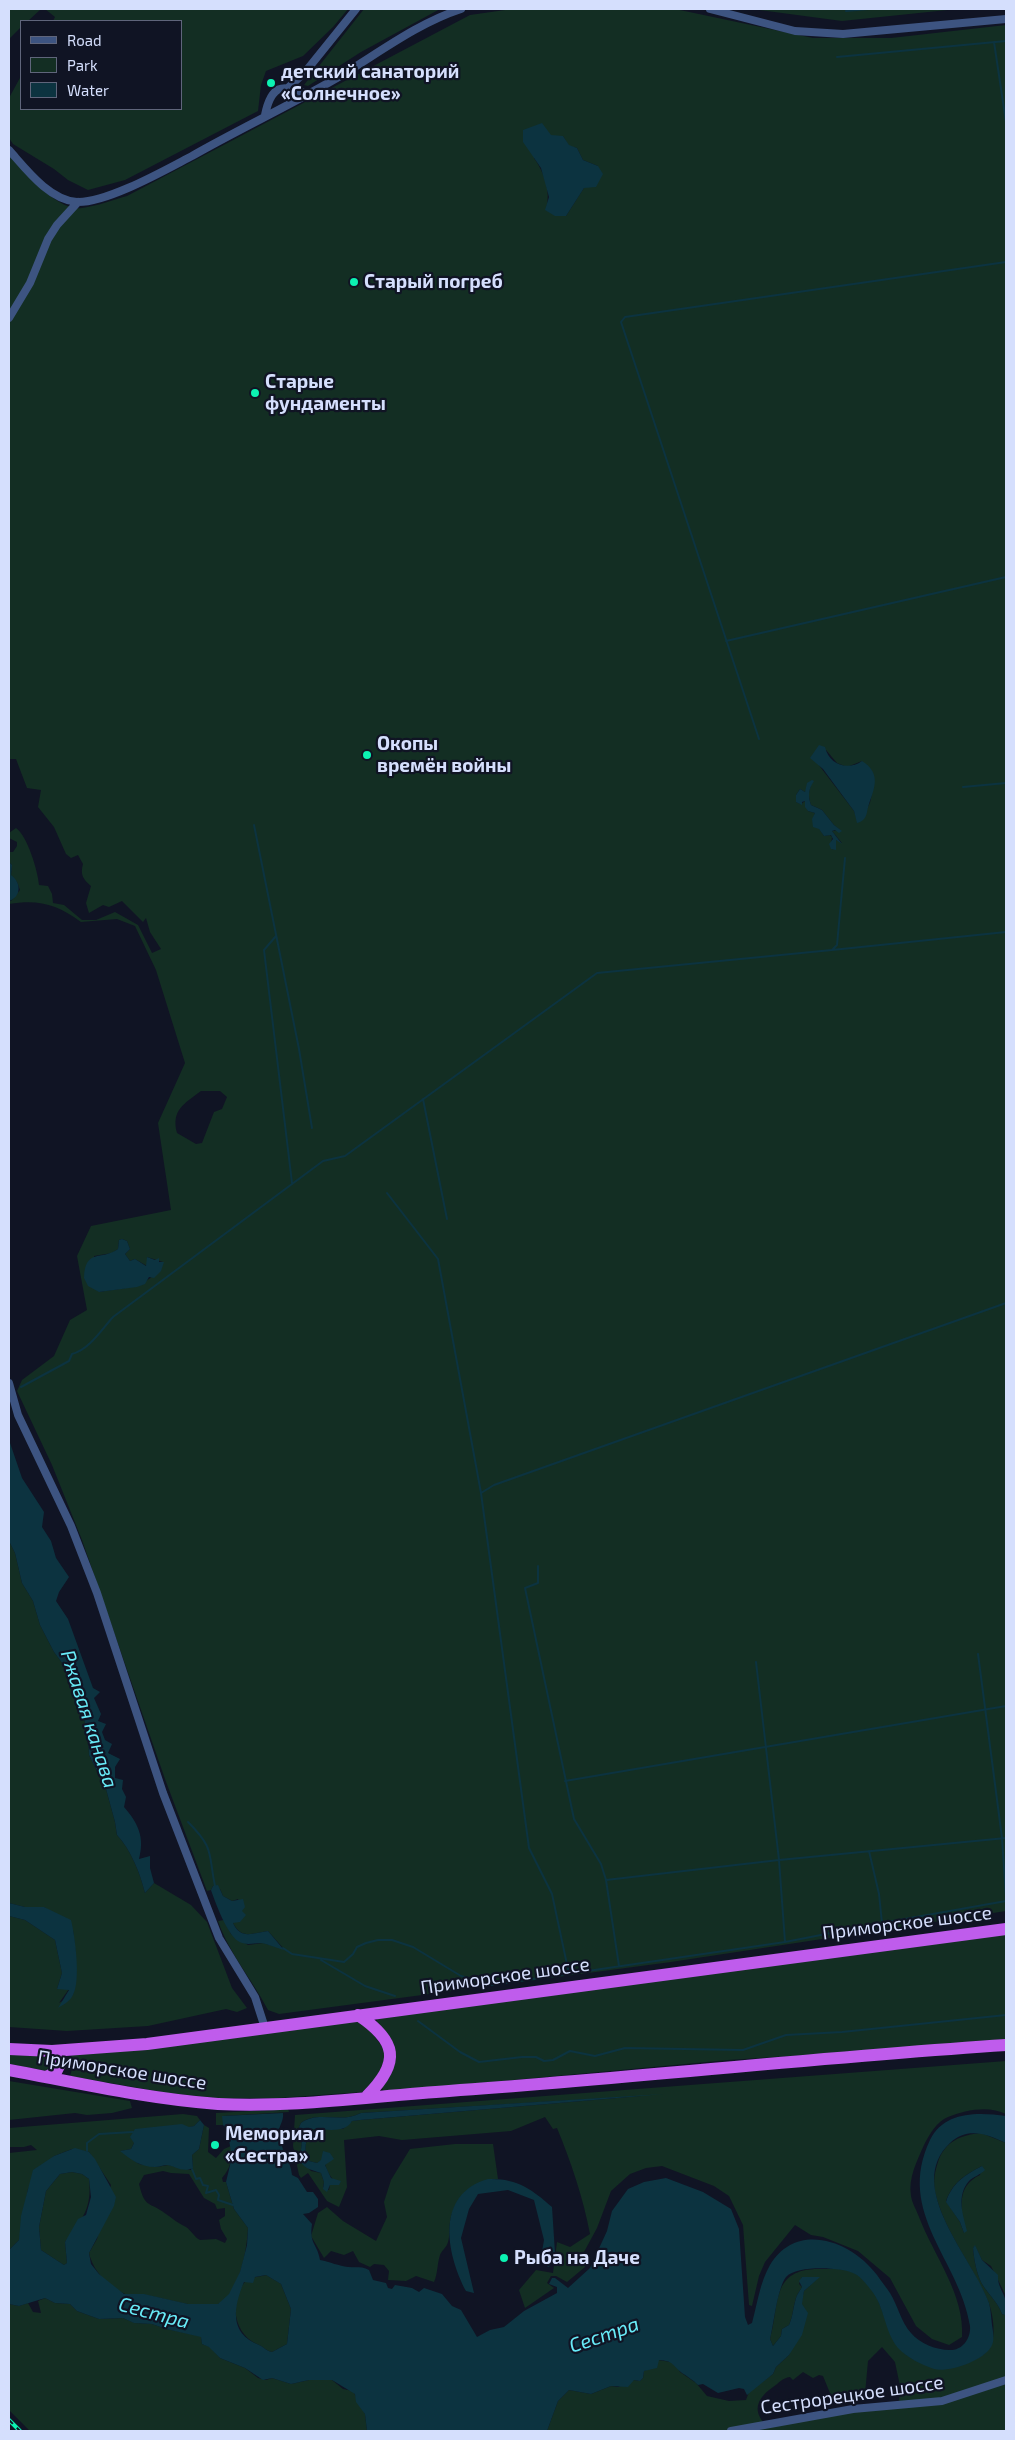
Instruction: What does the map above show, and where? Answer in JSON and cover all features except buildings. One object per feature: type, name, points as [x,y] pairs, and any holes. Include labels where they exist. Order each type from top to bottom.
[{"type":"highway","name":"Приморское шоссе","points":[[9,2049],[52,2051],[147,2044],[1006,1930]]},
{"type":"highway","points":[[358,2015],[378,2029],[390,2049],[390,2062],[384,2077],[367,2096]]},
{"type":"highway","name":"Приморское шоссе","points":[[9,2070],[149,2096],[219,2104],[298,2104],[367,2096],[619,2078],[1006,2045]]},
{"type":"highway","points":[[46,2077],[56,2072],[60,2064],[59,2058],[52,2051]]},
{"type":"street","points":[[265,115],[268,99],[275,92],[289,87],[306,72],[356,9]]},
{"type":"street","points":[[9,150],[47,189],[65,199],[78,202],[99,198],[154,176],[307,94],[436,18],[460,9]]},
{"type":"street","points":[[710,9],[794,31],[836,34],[1006,19]]},
{"type":"street","points":[[289,87],[307,94]]},
{"type":"street","points":[[9,318],[30,283],[48,239],[57,225],[78,202]]},
{"type":"street","points":[[9,1383],[18,1415],[70,1526],[97,1593],[164,1793],[219,1938],[255,1997],[265,2028]]},
{"type":"street","name":"Сестрорецкое шоссе","points":[[731,2431],[853,2409],[942,2401],[1006,2380]]},
{"type":"green space","points":[[11,9],[41,9],[29,20],[20,20],[20,28],[9,39],[9,11]]},
{"type":"green space","points":[[45,9],[348,9],[333,27],[303,56],[266,71],[261,85],[258,111],[125,180],[88,190],[68,180],[54,169],[13,144],[9,138],[9,98],[20,78],[20,110],[182,110],[182,20],[54,20],[55,17]]},
{"type":"green space","points":[[364,9],[440,9],[361,52],[308,86],[304,85]]},
{"type":"green space","points":[[512,9],[675,9],[813,38],[891,38],[1006,25],[1006,1911],[671,1962],[279,2014],[268,2010],[234,1955],[218,1921],[224,1920],[231,1934],[248,1945],[263,1943],[284,1949],[268,1931],[252,1934],[240,1932],[233,1923],[242,1911],[238,1899],[232,1901],[223,1896],[220,1889],[213,1886],[211,1890],[207,1891],[165,1779],[82,1540],[52,1465],[17,1391],[22,1380],[54,1356],[70,1320],[87,1310],[77,1256],[91,1226],[171,1210],[158,1123],[185,1063],[156,970],[135,926],[117,919],[81,922],[64,911],[47,904],[29,902],[9,904],[9,901],[20,890],[17,882],[11,875],[12,865],[9,862],[9,852],[13,852],[17,842],[9,838],[9,833],[16,828],[28,845],[37,871],[39,885],[48,886],[52,894],[53,903],[64,905],[82,920],[96,920],[115,912],[138,925],[152,953],[161,949],[150,932],[146,918],[143,922],[122,901],[109,907],[103,905],[89,913],[86,903],[91,886],[83,876],[83,864],[78,855],[71,858],[66,854],[54,827],[38,807],[41,790],[27,788],[16,759],[9,759],[9,155],[42,189],[62,204],[72,208],[82,208],[111,201],[127,196],[470,15]],"holes":[[[563,136],[569,146],[577,148],[583,160],[598,166],[566,216],[546,210],[548,196],[546,183],[534,158]],[[826,750],[837,763],[847,767],[862,761],[872,792],[869,805],[857,820],[854,811],[818,764]],[[813,781],[809,793],[811,805],[822,810],[840,830],[832,831],[842,843],[836,840],[833,850],[831,845],[832,837],[830,835],[824,836],[813,819],[815,813],[808,811],[805,801],[801,804],[796,802],[796,795],[800,789],[805,792]],[[201,1091],[220,1091],[227,1097],[222,1109],[214,1112],[202,1143],[196,1144],[177,1133],[177,1113],[184,1104]],[[122,1239],[127,1241],[130,1249],[125,1254],[130,1261],[135,1259],[147,1266],[147,1257],[163,1262],[151,1278],[136,1286],[99,1292],[94,1256],[112,1253],[118,1249],[119,1240]]]},
{"type":"green space","points":[[752,9],[957,9],[842,21]]},
{"type":"green space","points":[[9,1541],[15,1553],[22,1583],[33,1601],[40,1625],[54,1652],[68,1671],[88,1732],[89,1755],[106,1789],[117,1835],[127,1848],[134,1862],[145,1893],[154,1883],[191,1905],[207,1922],[232,1988],[247,2008],[237,2012],[226,2009],[148,2026],[67,2031],[9,2027],[9,1916],[25,1920],[55,1940],[62,1973],[57,1989],[69,1989],[59,2003],[73,1995],[76,1957],[73,1930],[44,1907],[25,1907],[9,1903]]},
{"type":"green space","points":[[1006,1934],[1006,2042],[728,2060],[384,2092],[382,2088],[389,2078],[394,2062],[391,2048],[377,2023],[377,2017]]},
{"type":"green space","points":[[356,2021],[365,2024],[384,2049],[385,2059],[376,2079],[362,2092],[278,2098],[218,2098],[168,2093],[70,2076],[73,2066],[71,2055]]},
{"type":"green space","points":[[9,2054],[54,2057],[57,2061],[48,2071],[9,2064]]},
{"type":"green space","points":[[1006,2061],[1006,2114],[985,2109],[962,2112],[944,2119],[928,2137],[912,2176],[910,2189],[912,2201],[954,2291],[959,2306],[962,2321],[962,2337],[949,2345],[932,2339],[916,2326],[890,2278],[858,2251],[823,2237],[811,2235],[795,2225],[765,2262],[759,2276],[752,2306],[749,2305],[743,2225],[729,2196],[714,2186],[662,2166],[646,2168],[630,2174],[611,2191],[597,2228],[584,2252],[585,2267],[567,2282],[556,2276],[551,2276],[547,2283],[554,2288],[525,2308],[519,2290],[536,2270],[553,2273],[557,2242],[570,2247],[590,2234],[572,2167],[557,2128],[553,2129],[545,2117],[511,2131],[402,2140],[379,2136],[344,2140],[347,2187],[339,2207],[327,2201],[308,2173],[301,2178],[299,2175],[293,2146],[295,2115]],"holes":[[[640,2096],[352,2121],[343,2129],[313,2129],[306,2145],[307,2157],[309,2161],[317,2163],[322,2160],[324,2155],[328,2172],[339,2185],[330,2185],[329,2190],[323,2187],[324,2182],[321,2173],[311,2171],[299,2158],[302,2142],[299,2127],[307,2119],[345,2117],[361,2113]]]},
{"type":"green space","points":[[9,2081],[130,2101],[132,2108],[112,2113],[87,2115],[75,2113],[9,2120]]},
{"type":"green space","points":[[288,2109],[289,2112],[223,2116],[223,2125],[216,2125],[216,2113]]},
{"type":"green space","points":[[183,2114],[197,2116],[200,2120],[194,2126],[134,2143],[131,2149],[121,2151],[139,2164],[157,2167],[168,2165],[191,2170],[193,2168],[192,2155],[199,2149],[204,2125],[209,2128],[208,2152],[216,2158],[224,2149],[231,2146],[230,2163],[222,2178],[223,2182],[226,2182],[234,2209],[248,2228],[241,2270],[232,2291],[226,2299],[218,2304],[202,2306],[146,2295],[125,2294],[106,2282],[97,2271],[89,2253],[97,2239],[111,2185],[89,2152],[72,2149],[54,2156],[28,2189],[19,2240],[9,2250],[9,2153],[37,2150],[31,2145],[9,2147],[9,2128]],"holes":[[[163,2171],[189,2174],[204,2198],[215,2204],[217,2209],[225,2208],[225,2216],[219,2220],[221,2229],[227,2239],[225,2243],[216,2239],[200,2240],[186,2227],[148,2204],[143,2197],[139,2184],[144,2175]]]},
{"type":"green space","points":[[981,2133],[1006,2143],[1006,2296],[991,2266],[982,2260],[975,2246],[973,2248],[979,2278],[1002,2314],[1005,2315],[1006,2312],[1006,2431],[547,2431],[558,2401],[569,2390],[591,2394],[611,2386],[618,2387],[634,2380],[640,2381],[643,2378],[644,2371],[651,2368],[658,2360],[671,2362],[676,2365],[680,2372],[696,2383],[707,2396],[729,2401],[746,2400],[749,2392],[773,2374],[776,2367],[789,2355],[804,2291],[819,2277],[802,2277],[799,2284],[802,2287],[796,2297],[789,2325],[782,2329],[781,2336],[773,2346],[770,2339],[780,2290],[792,2275],[804,2271],[838,2269],[856,2274],[867,2283],[875,2294],[890,2332],[897,2343],[905,2353],[917,2361],[938,2367],[967,2362],[980,2357],[987,2351],[992,2341],[994,2327],[992,2312],[981,2287],[945,2220],[939,2206],[934,2184],[937,2165],[949,2144]],"holes":[[[982,2166],[980,2175],[972,2180],[963,2192],[964,2233],[960,2222],[946,2201],[952,2189],[960,2180]],[[882,2347],[895,2362],[900,2386],[899,2403],[765,2424],[761,2419],[758,2413],[758,2404],[764,2395],[783,2380],[790,2377],[793,2380],[803,2372],[813,2378],[819,2375],[823,2376],[832,2398],[865,2394],[868,2361]]]},
{"type":"green space","points":[[455,2144],[493,2144],[498,2179],[480,2182],[473,2186],[466,2191],[456,2204],[450,2222],[448,2242],[440,2255],[434,2282],[416,2276],[406,2281],[388,2280],[389,2271],[384,2265],[374,2264],[370,2267],[359,2262],[353,2251],[344,2255],[331,2251],[324,2258],[311,2236],[318,2213],[327,2207],[343,2221],[376,2241],[387,2217],[384,2202],[391,2180],[410,2149]]},
{"type":"green space","points":[[72,2172],[82,2174],[89,2179],[90,2189],[85,2213],[65,2242],[67,2263],[64,2265],[41,2250],[39,2227],[46,2191],[60,2174]]},
{"type":"green space","points":[[266,2275],[281,2284],[291,2309],[287,2344],[272,2352],[251,2341],[244,2334],[239,2327],[235,2309],[239,2291],[244,2283],[251,2278]]},
{"type":"green space","points":[[45,2298],[55,2303],[70,2304],[77,2311],[99,2319],[123,2318],[135,2323],[152,2324],[166,2329],[201,2336],[202,2344],[210,2347],[220,2358],[245,2368],[258,2378],[266,2380],[272,2378],[291,2384],[309,2380],[332,2380],[343,2389],[353,2391],[365,2414],[367,2431],[30,2431],[9,2410],[9,2304],[19,2306],[28,2303],[33,2312],[41,2313],[38,2301]]},
{"type":"water","points":[[542,123],[551,135],[563,136],[569,145],[577,148],[583,160],[598,166],[603,174],[596,187],[584,188],[566,216],[555,216],[545,210],[549,197],[541,168],[523,142],[523,130]]},
{"type":"water","points":[[819,745],[825,747],[830,758],[835,762],[851,766],[862,761],[872,770],[875,781],[874,786],[866,816],[861,822],[857,823],[854,811],[823,769],[810,758]]},
{"type":"water","points":[[812,780],[814,781],[809,793],[811,805],[822,810],[834,825],[842,831],[839,833],[835,830],[832,831],[842,844],[836,840],[836,850],[831,849],[829,844],[833,839],[831,835],[824,836],[819,829],[813,827],[812,819],[815,813],[808,811],[805,807],[805,801],[802,802],[802,805],[796,802],[796,795],[800,789],[805,792],[807,783]]},
{"type":"water","points":[[9,862],[12,865],[11,875],[15,878],[19,890],[16,896],[9,901]]},
{"type":"water","points":[[119,1240],[127,1241],[130,1249],[125,1254],[130,1261],[135,1259],[146,1266],[147,1257],[155,1260],[159,1258],[159,1262],[164,1262],[161,1271],[154,1278],[149,1277],[145,1284],[137,1287],[99,1292],[88,1286],[84,1278],[87,1262],[95,1257],[118,1249]]},
{"type":"water","name":"Ржавая канава","points":[[9,1440],[22,1478],[44,1512],[42,1527],[51,1541],[56,1558],[69,1577],[59,1592],[56,1601],[68,1619],[93,1688],[100,1692],[94,1698],[101,1714],[98,1721],[106,1724],[102,1732],[105,1740],[112,1744],[108,1753],[120,1759],[115,1767],[115,1778],[123,1780],[122,1789],[126,1797],[124,1807],[133,1819],[141,1837],[139,1859],[150,1856],[150,1868],[154,1883],[145,1893],[134,1862],[127,1848],[117,1835],[106,1789],[89,1755],[88,1732],[68,1671],[54,1652],[40,1625],[33,1601],[22,1583],[15,1553],[9,1541]]},
{"type":"water","points":[[218,1885],[223,1896],[232,1901],[243,1899],[245,1907],[242,1911],[246,1915],[240,1922],[233,1923],[240,1932],[252,1934],[268,1931],[284,1950],[261,1943],[250,1944],[238,1941],[230,1932],[215,1902],[211,1890],[213,1886]]},
{"type":"water","points":[[9,1903],[25,1907],[44,1907],[71,1920],[77,1979],[73,1995],[58,2008],[69,1990],[57,1989],[62,1973],[55,1940],[25,1920],[9,1916]]},
{"type":"water","points":[[664,2094],[360,2120],[352,2121],[345,2128],[340,2129],[313,2129],[306,2145],[309,2161],[317,2163],[321,2160],[323,2151],[330,2153],[334,2159],[325,2165],[331,2178],[341,2181],[339,2185],[330,2185],[327,2192],[323,2189],[324,2182],[321,2173],[305,2167],[299,2158],[302,2142],[299,2127],[301,2123],[308,2119],[345,2117],[361,2113]]},
{"type":"water","name":"Сестра","points":[[283,2113],[279,2130],[280,2138],[292,2175],[298,2178],[307,2192],[313,2192],[318,2199],[318,2207],[309,2213],[303,2214],[312,2224],[312,2240],[320,2260],[369,2270],[373,2280],[386,2283],[388,2288],[392,2289],[395,2285],[412,2288],[419,2292],[424,2288],[442,2294],[452,2306],[461,2310],[477,2337],[490,2330],[504,2327],[524,2311],[557,2293],[557,2287],[549,2284],[552,2278],[555,2278],[568,2288],[590,2268],[607,2231],[612,2211],[628,2189],[644,2182],[666,2178],[703,2192],[731,2209],[739,2229],[745,2317],[748,2325],[752,2323],[761,2286],[770,2265],[781,2251],[794,2243],[808,2240],[824,2240],[853,2252],[866,2263],[890,2293],[905,2324],[915,2337],[936,2348],[952,2350],[966,2342],[970,2326],[964,2302],[955,2279],[933,2236],[925,2214],[920,2191],[921,2166],[930,2140],[936,2130],[944,2123],[973,2114],[1006,2116],[1006,2143],[985,2135],[971,2133],[957,2138],[950,2143],[938,2161],[934,2180],[938,2201],[946,2223],[989,2303],[993,2333],[992,2345],[981,2357],[965,2365],[948,2369],[934,2369],[910,2358],[898,2348],[893,2341],[876,2297],[868,2286],[855,2274],[820,2268],[800,2270],[786,2277],[783,2282],[770,2339],[773,2346],[781,2336],[782,2329],[789,2325],[796,2297],[802,2287],[799,2281],[802,2277],[820,2277],[804,2291],[802,2304],[808,2313],[802,2335],[789,2355],[776,2367],[773,2374],[747,2395],[744,2389],[739,2388],[718,2393],[703,2384],[698,2385],[670,2362],[659,2360],[657,2368],[644,2371],[643,2378],[640,2381],[634,2380],[628,2387],[611,2386],[591,2394],[569,2390],[558,2401],[547,2431],[367,2431],[365,2414],[356,2402],[355,2394],[332,2380],[309,2380],[291,2384],[272,2378],[263,2380],[245,2368],[220,2358],[209,2347],[202,2344],[201,2337],[152,2324],[134,2323],[123,2318],[99,2319],[77,2311],[70,2304],[55,2303],[45,2298],[19,2306],[9,2304],[9,2250],[19,2240],[21,2216],[33,2170],[54,2156],[75,2148],[89,2152],[95,2159],[116,2197],[114,2206],[89,2253],[91,2264],[99,2274],[124,2294],[144,2294],[188,2304],[218,2304],[229,2294],[240,2272],[247,2245],[248,2228],[234,2209],[226,2182],[232,2157],[227,2129],[223,2125],[222,2116]],"holes":[[[72,2172],[82,2174],[89,2179],[91,2197],[86,2215],[78,2219],[65,2242],[67,2263],[64,2265],[41,2250],[39,2227],[46,2191],[60,2174]],[[266,2275],[281,2284],[291,2309],[287,2344],[272,2352],[249,2340],[242,2333],[236,2318],[236,2309],[244,2282],[253,2283],[255,2277]]]},
{"type":"water","points":[[200,2120],[204,2125],[199,2149],[192,2155],[193,2168],[186,2170],[167,2165],[145,2166],[132,2160],[120,2151],[131,2149],[134,2143],[130,2137],[135,2129],[182,2124],[189,2127],[194,2126]]},
{"type":"water","points":[[982,2166],[985,2170],[969,2181],[963,2193],[962,2206],[967,2231],[964,2233],[960,2222],[946,2202],[960,2180]]},
{"type":"water","points":[[488,2179],[507,2180],[523,2186],[538,2195],[552,2207],[555,2253],[549,2267],[540,2263],[544,2240],[534,2200],[508,2190],[478,2194],[469,2209],[461,2238],[474,2293],[466,2291],[459,2276],[450,2243],[450,2226],[452,2211],[459,2197],[471,2187]]},
{"type":"water","points":[[975,2245],[982,2260],[998,2275],[999,2285],[1006,2303],[1005,2315],[1002,2314],[979,2278],[973,2253]]},
{"type":"waterway","points":[[846,11],[868,9]]},
{"type":"waterway","points":[[837,57],[1006,41]]},
{"type":"waterway","points":[[994,42],[1006,122]]},
{"type":"waterway","points":[[759,739],[621,322],[625,317],[1006,262]]},
{"type":"waterway","points":[[726,641],[1006,577]]},
{"type":"waterway","points":[[963,787],[1006,783]]},
{"type":"waterway","points":[[254,825],[299,1049],[312,1128]]},
{"type":"waterway","points":[[21,1387],[69,1361],[72,1354],[90,1344],[113,1317],[323,1161],[345,1156],[597,973],[832,950],[837,945],[845,858]]},
{"type":"waterway","points":[[832,950],[1006,932]]},
{"type":"waterway","points":[[276,936],[264,950],[292,1183]]},
{"type":"waterway","points":[[423,1099],[447,1219]]},
{"type":"waterway","points":[[387,1193],[438,1259],[481,1493]]},
{"type":"waterway","points":[[569,1974],[552,1894],[529,1848],[481,1493],[494,1485],[1006,1303]]},
{"type":"waterway","points":[[538,1566],[538,1583],[525,1588],[574,1819],[601,1864],[606,1880],[619,1966]]},
{"type":"waterway","points":[[978,1654],[1002,1838],[1006,1897]]},
{"type":"waterway","points":[[756,1662],[779,1860],[785,1942]]},
{"type":"waterway","points":[[565,1781],[1006,1706]]},
{"type":"waterway","points":[[188,1822],[207,1845],[215,1886]]},
{"type":"waterway","points":[[606,1880],[779,1860],[1006,1838]]},
{"type":"waterway","points":[[869,1851],[879,1894],[882,1923],[1006,1901]]},
{"type":"waterway","points":[[283,1948],[292,1954],[344,1962],[353,1954],[357,1947],[378,1940],[392,1940],[413,1947],[461,1976],[492,1985],[785,1942],[882,1923]]},
{"type":"waterway","points":[[321,1960],[365,1986],[395,1996]]},
{"type":"waterway","points":[[418,2021],[460,2052],[479,2062],[522,2057],[536,2057],[544,2061],[553,2060],[570,2051],[595,2056],[625,2048],[743,2050],[786,2035],[842,2032],[1006,2015]]},
{"type":"waterway","points":[[87,2151],[87,2143],[99,2134],[133,2132]]},
{"type":"waterway","points":[[192,2169],[196,2179],[200,2178],[203,2185],[208,2186],[206,2193],[216,2190],[219,2195],[218,2200],[233,2205]]},
{"type":"railway","points":[[9,2420],[20,2431]]},
{"type":"place","name":"детский санаторий «Солнечное»","points":[[271,83]]},
{"type":"place","name":"Старый погреб","points":[[354,282]]},
{"type":"place","name":"Старые фундаменты","points":[[255,393]]},
{"type":"place","name":"Окопы времён войны","points":[[367,755]]},
{"type":"place","name":"Мемориал «Сестра»","points":[[215,2145]]},
{"type":"place","name":"Рыба на Даче","points":[[504,2258]]}]
